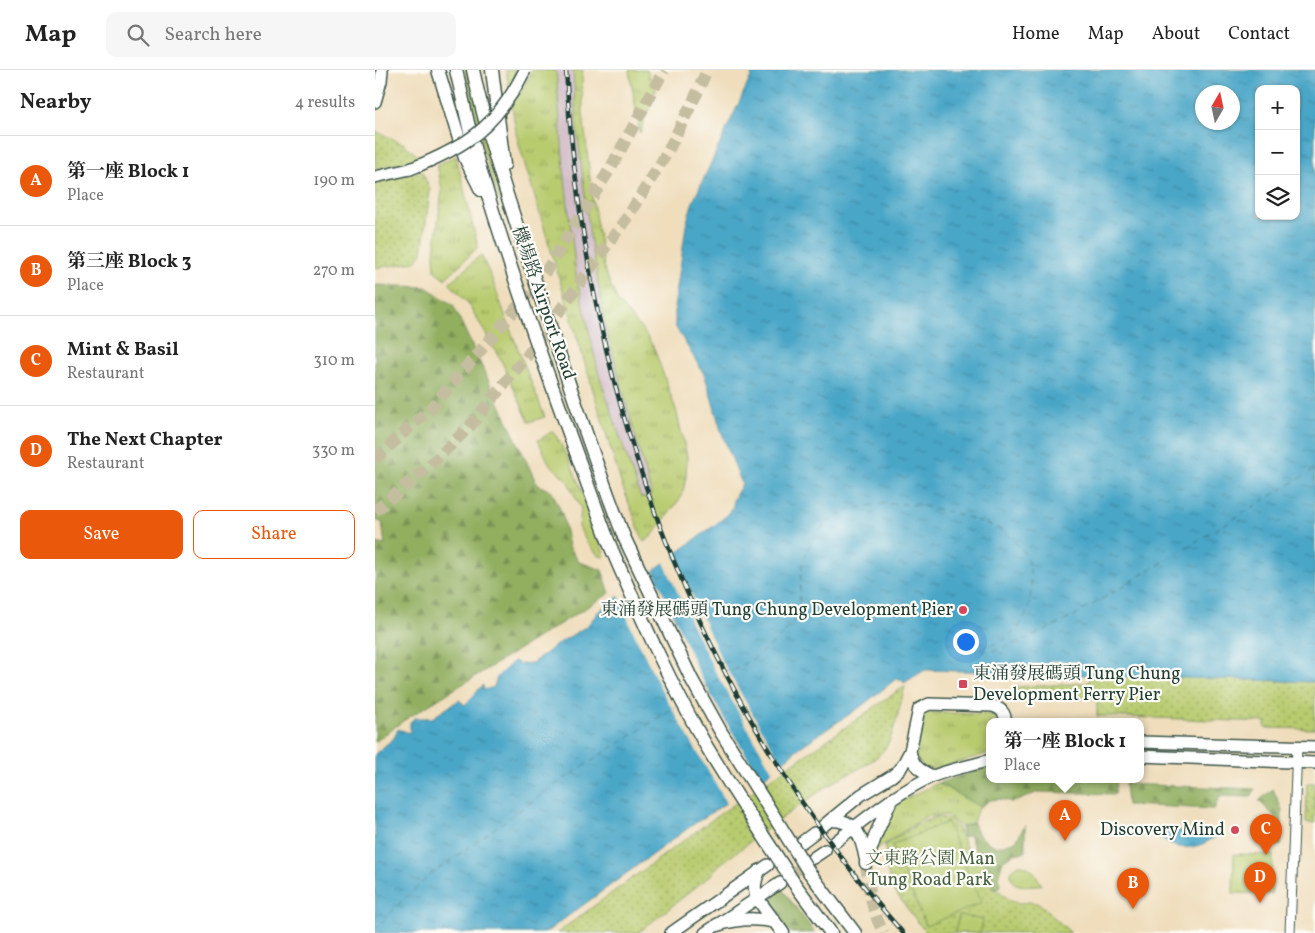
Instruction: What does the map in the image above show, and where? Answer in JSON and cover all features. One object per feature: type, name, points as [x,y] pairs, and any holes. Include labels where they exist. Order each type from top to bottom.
[{"type":"highway","points":[[438,70],[465,158],[499,226]]},
{"type":"highway","name":"機場路 Airport Road","points":[[456,70],[476,154],[499,226],[553,389],[609,543],[647,630],[704,742],[794,883],[831,933]]},
{"type":"highway","name":"機場路 Airport Road","points":[[473,70],[508,198],[596,462],[624,537],[692,680],[721,732],[809,872],[855,933]]},
{"type":"highway","points":[[492,70],[508,198]]},
{"type":"highway","points":[[827,823],[843,822],[854,828],[862,841],[866,862],[891,800]]},
{"type":"highway","points":[[764,868],[754,888],[757,898],[783,933]]},
{"type":"highway","points":[[717,925],[750,918],[775,922]]},
{"type":"main road","points":[[375,102],[383,70]]},
{"type":"main road","points":[[375,177],[410,169],[452,151],[482,130],[506,103],[525,70]]},
{"type":"main road","points":[[827,823],[866,792],[897,772],[910,751],[919,709],[925,705],[993,706],[1002,710],[1006,718]]},
{"type":"main road","points":[[1144,742],[1315,747]]},
{"type":"main road","points":[[910,751],[912,761],[917,767],[933,776]]},
{"type":"main road","points":[[1144,756],[1315,763]]},
{"type":"main road","points":[[835,842],[891,800],[918,784],[933,776],[986,761]]},
{"type":"main road","points":[[802,842],[813,833]]},
{"type":"main road","points":[[813,858],[825,850]]},
{"type":"main road","points":[[671,933],[764,868]]},
{"type":"main road","points":[[705,933],[780,883]]},
{"type":"street","points":[[1290,933],[1297,746]]},
{"type":"shaded area","points":[[556,70],[573,70],[576,123],[589,230],[606,329],[651,493],[650,496],[644,498],[641,498],[599,375],[576,274],[564,170]]},
{"type":"green space","points":[[465,70],[469,70],[504,197],[498,199],[484,151]]},
{"type":"green space","points":[[506,70],[515,70],[514,78],[519,96],[532,70],[556,70],[564,170],[576,274],[599,375],[641,498],[650,496],[651,493],[606,329],[589,230],[576,123],[573,70],[583,70],[583,113],[592,196],[605,272],[618,302],[645,333],[654,348],[676,410],[687,456],[686,477],[682,496],[652,536],[644,542],[621,483],[517,138]]},
{"type":"green space","points":[[629,70],[647,70],[656,90],[640,133]]},
{"type":"green space","points":[[375,131],[404,144],[420,158],[375,169]]},
{"type":"green space","points":[[456,156],[478,247],[445,279],[435,271],[434,254],[442,190],[437,165]]},
{"type":"green space","points":[[422,171],[430,190],[422,253],[415,262],[375,268],[375,184]]},
{"type":"green space","points":[[481,255],[545,417],[529,422],[501,360],[468,303],[449,283]]},
{"type":"green space","points":[[375,285],[426,287],[453,305],[537,484],[552,492],[562,513],[569,546],[579,562],[602,570],[610,593],[403,721],[375,742],[375,543],[385,545],[382,522],[375,520]]},
{"type":"green space","points":[[553,431],[576,476],[605,557],[599,556],[587,543],[579,527],[581,509],[568,482],[549,463],[538,440]]},
{"type":"green space","points":[[1090,675],[1315,682],[1315,729],[1265,728],[1265,722],[1097,716],[1097,698],[1016,696],[1016,687],[1089,683]]},
{"type":"green space","points":[[905,686],[890,739],[887,746],[878,756],[802,803],[719,865],[711,875],[638,933],[557,933],[720,814]]},
{"type":"green space","points":[[928,712],[994,715],[995,718],[986,718],[986,754],[934,769],[924,768],[914,754],[922,716]]},
{"type":"green space","points":[[986,768],[986,783],[1117,783],[1115,794],[1038,792],[1011,802],[1001,799],[990,800],[980,807],[938,783]]},
{"type":"green space","points":[[938,783],[980,807],[973,823],[961,827],[947,815],[925,817],[877,849],[887,817],[900,802]]},
{"type":"green space","points":[[1307,783],[1315,783],[1315,823],[1306,823]]},
{"type":"green space","points":[[1125,784],[1255,789],[1251,797],[1220,796],[1214,809],[1127,805]]},
{"type":"green space","points":[[1273,789],[1282,810],[1281,845],[1275,845],[1275,817],[1259,801]]},
{"type":"green space","name":"文東路公園 Man Tung Road Park","points":[[937,817],[950,819],[958,828],[971,859],[978,855],[988,869],[993,890],[997,889],[1011,901],[1040,904],[1071,933],[926,933],[892,888],[886,866],[885,845],[917,824]]},
{"type":"green space","points":[[947,822],[981,903],[926,926],[892,845]]},
{"type":"green space","points":[[973,823],[982,838],[997,847],[1016,841],[1025,825],[1025,852],[1014,854],[1003,860],[998,877],[1001,886],[994,889],[990,868],[976,852],[969,835],[963,837],[961,827]]},
{"type":"green space","points":[[1234,854],[1273,855],[1272,894],[1233,893]]},
{"type":"green space","points":[[1019,865],[1027,866],[1042,885],[1023,886],[1014,883],[1011,872],[1013,868]]},
{"type":"green space","points":[[782,889],[815,933],[792,933],[779,922],[781,916],[779,914],[775,915],[770,909],[770,900]]},
{"type":"green space","points":[[959,915],[983,920],[980,933],[955,933]]},
{"type":"water","points":[[754,70],[1315,70],[1315,682],[925,670],[904,683],[901,679],[896,679],[859,708],[800,747],[760,781],[694,824],[545,933],[375,933],[375,754],[394,738],[398,729],[410,733],[410,722],[414,718],[432,718],[459,700],[465,705],[483,685],[484,690],[494,687],[497,677],[514,661],[520,664],[532,663],[559,643],[587,626],[599,611],[720,521],[732,509],[733,500],[742,484],[722,434],[705,376],[675,326],[675,301],[686,225],[692,204]]},
{"type":"water","points":[[1150,830],[1222,832],[1204,844],[1186,848],[1168,843]]},
{"type":"pier","points":[[673,553],[722,661],[783,766],[774,774],[715,671],[690,620],[663,560]]},
{"type":"pier","points":[[652,568],[700,675],[763,782],[728,805],[663,693],[631,627],[618,593]]},
{"type":"pier","points":[[1050,661],[1076,662],[1075,672],[1069,672],[1068,677],[1066,677],[1066,671],[1049,671]]},
{"type":"ferry route","points":[[704,688],[763,651],[784,633],[792,623],[800,597],[802,568],[807,551],[821,528],[843,513],[876,505],[894,504],[930,507],[994,526],[1016,543],[1025,555],[1030,573],[1031,594],[1027,613],[1016,629],[1003,640],[993,645],[973,650],[989,651],[1010,646],[1069,619],[1315,469]]},
{"type":"ferry route","points":[[687,699],[694,694]]},
{"type":"ferry route","points":[[375,930],[429,876],[553,786],[678,705]]},
{"type":"tunnel","points":[[375,459],[431,408],[546,271],[610,169],[664,70]]},
{"type":"tunnel","points":[[375,511],[428,467],[470,426],[527,356],[628,216],[667,153],[707,70]]},
{"type":"tunnel","points":[[782,881],[812,859]]},
{"type":"tunnel","points":[[866,863],[873,908],[884,933]]},
{"type":"railway","points":[[566,70],[577,188],[596,305],[625,419],[662,530],[708,638],[763,741],[828,840],[903,933]]},
{"type":"place","name":"東涌發展碼頭 Tung Chung Development Pier","points":[[963,610]]},
{"type":"place","name":"東涌發展碼頭 Tung Chung Development Ferry Pier","points":[[963,684]]},
{"type":"place","name":"Discovery Mind","points":[[1235,830]]},
{"type":"place","name":"第一座 Block 1","points":[[1065,841]]},
{"type":"place","name":"Mint & Basil","points":[[1266,855]]},
{"type":"place","name":"The Next Chapter","points":[[1260,903]]},
{"type":"place","name":"第三座 Block 3","points":[[1133,909]]}]
